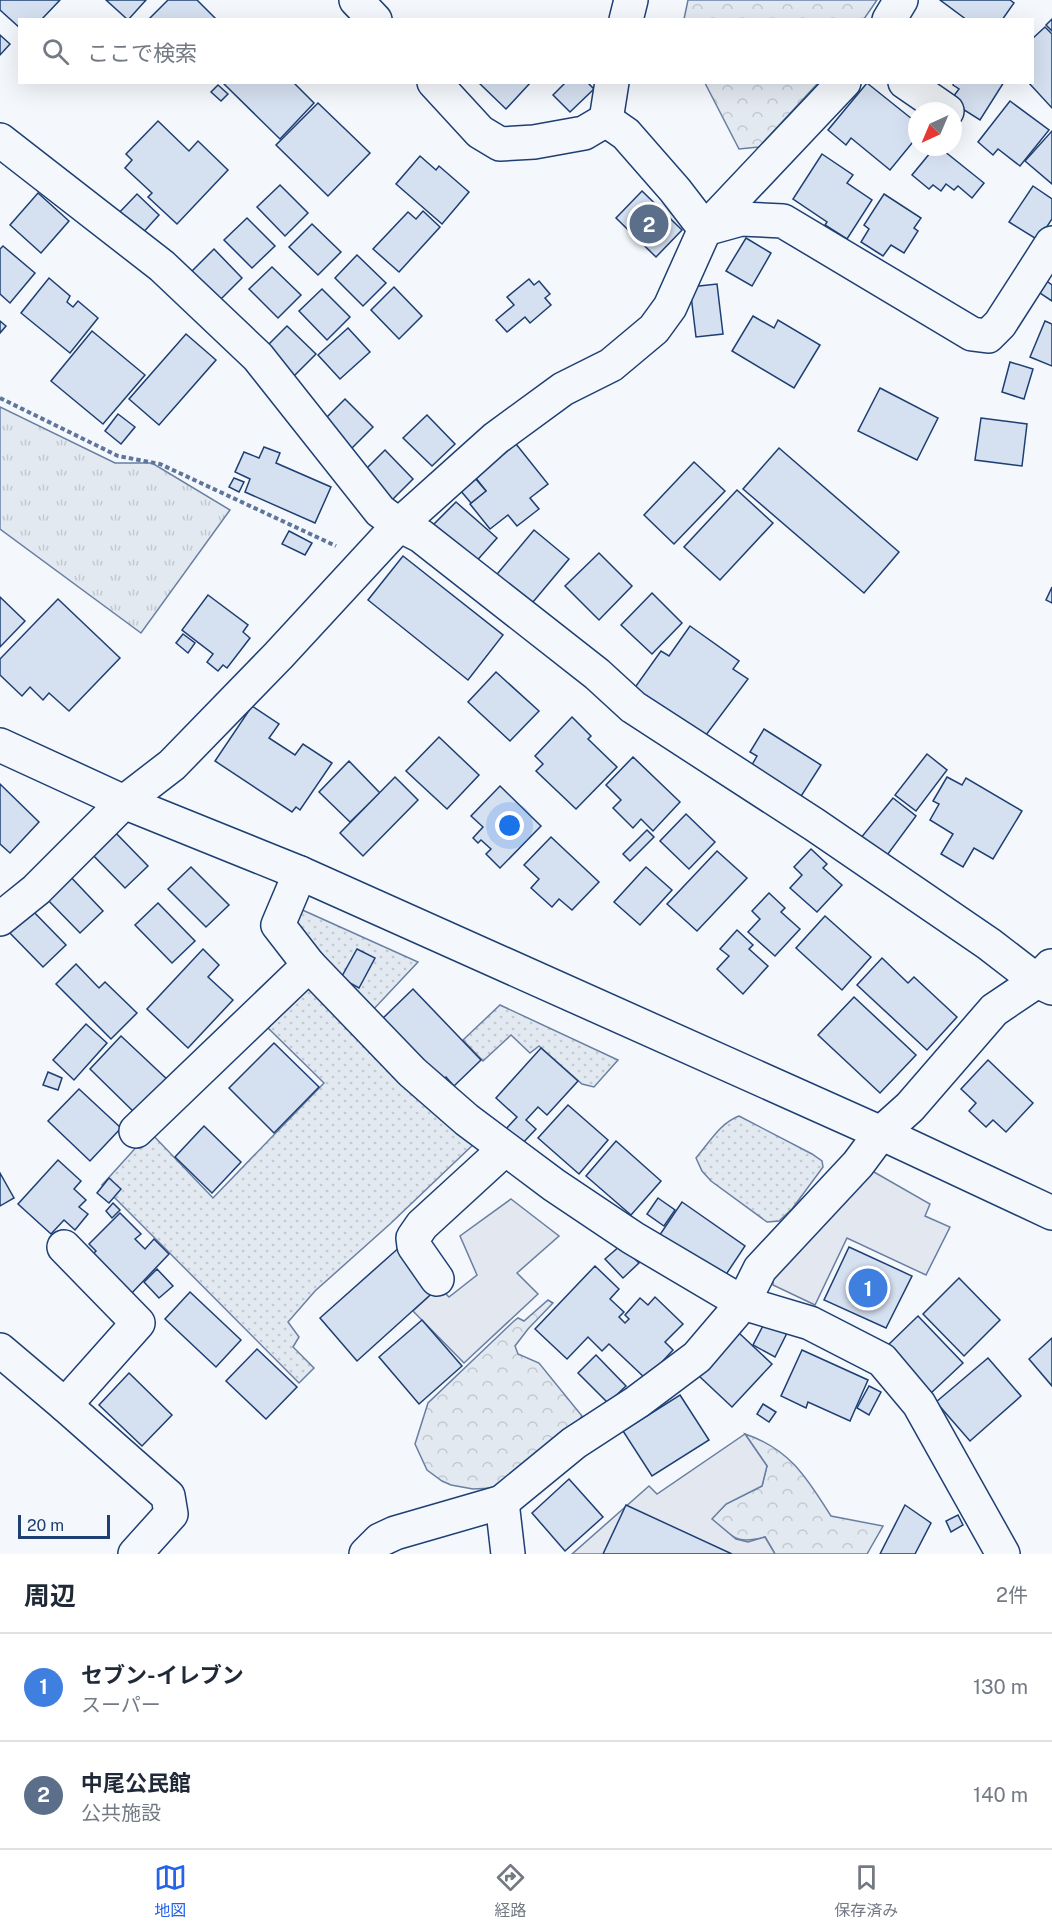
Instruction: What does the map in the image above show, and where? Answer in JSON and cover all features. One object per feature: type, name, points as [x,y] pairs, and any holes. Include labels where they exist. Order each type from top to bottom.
[{"type":"street","points":[[356,0],[373,18]]},
{"type":"street","points":[[626,18],[631,0]]},
{"type":"street","points":[[890,18],[901,0]]},
{"type":"street","points":[[436,84],[480,132],[500,144],[534,142],[584,133],[606,120]]},
{"type":"street","points":[[606,120],[612,84]]},
{"type":"street","points":[[0,919],[36,890],[124,802],[172,765],[278,656],[399,525],[496,438],[563,389],[611,365],[654,328],[670,307],[705,229],[842,84]]},
{"type":"street","points":[[908,84],[934,102]]},
{"type":"street","points":[[606,120],[626,134],[675,190],[705,229]]},
{"type":"street","points":[[0,140],[162,266],[258,357],[380,511],[431,543],[597,674],[633,706],[816,825],[989,944],[1047,978],[994,1010],[910,1107],[881,1133],[858,1164],[760,1269],[743,1303],[697,1357],[637,1402],[574,1443],[502,1502],[395,1533],[380,1540],[366,1554]]},
{"type":"street","points":[[705,229],[741,219],[783,221],[972,334],[988,336],[1000,324],[1052,243]]},
{"type":"street","points":[[0,745],[124,802],[300,873],[881,1133],[1052,1213]]},
{"type":"street","points":[[300,873],[278,924],[309,965],[412,1072],[467,1120],[505,1149],[633,1238],[743,1303],[810,1323],[882,1360],[919,1404],[1003,1554]]},
{"type":"street","points":[[136,1131],[309,965]]},
{"type":"street","points":[[437,1279],[414,1246],[412,1238],[422,1225],[505,1149]]},
{"type":"street","points":[[64,1247],[138,1323],[65,1405]]},
{"type":"street","points":[[0,1350],[168,1496],[171,1514],[135,1554]]},
{"type":"street","points":[[502,1502],[508,1554]]},
{"type":"path","points":[[0,398],[118,456],[160,464],[367,560]]},
{"type":"green space","points":[[688,0],[877,0],[865,18],[684,18]]},
{"type":"green space","points":[[706,84],[817,84],[759,147],[739,149]]},
{"type":"green space","points":[[0,407],[115,463],[152,463],[230,510],[141,633],[0,529]]},
{"type":"green space","points":[[298,908],[418,962],[371,1012],[335,977],[292,918]]},
{"type":"green space","points":[[310,985],[478,1140],[390,1224],[315,1291],[288,1322],[299,1337],[293,1347],[314,1368],[299,1383],[102,1185],[150,1132],[213,1198],[324,1083],[267,1027]]},
{"type":"green space","points":[[500,1005],[618,1060],[594,1087],[582,1084],[539,1046],[530,1053],[511,1035],[483,1061],[463,1040]]},
{"type":"green space","points":[[739,1116],[822,1161],[823,1167],[792,1209],[779,1221],[767,1222],[711,1181],[702,1171],[696,1158],[720,1128]]},
{"type":"green space","points":[[548,1300],[553,1303],[515,1346],[518,1354],[539,1363],[582,1416],[576,1425],[493,1488],[473,1489],[442,1481],[427,1470],[415,1444],[428,1403],[514,1321],[518,1318],[524,1321]]},
{"type":"green space","points":[[745,1434],[774,1448],[796,1466],[831,1516],[883,1526],[867,1554],[775,1554],[765,1537],[747,1540],[735,1538],[711,1519],[726,1504],[762,1486],[767,1466]]},
{"type":"shaded area","points":[[867,1168],[930,1204],[925,1216],[950,1227],[926,1275],[847,1238],[815,1305],[773,1285],[773,1272]]},
{"type":"shaded area","points":[[511,1199],[559,1236],[517,1273],[538,1294],[464,1363],[413,1311],[439,1287],[449,1297],[477,1275],[460,1236]]},
{"type":"shaded area","points":[[745,1434],[767,1466],[762,1486],[726,1504],[712,1519],[736,1539],[748,1542],[765,1537],[775,1554],[572,1554],[649,1486],[657,1494]]},
{"type":"building","points":[[0,0],[60,0],[43,18],[18,18],[18,26],[0,10]]},
{"type":"building","points":[[106,0],[146,0],[130,18],[126,18]]},
{"type":"building","points":[[168,0],[197,0],[215,18],[150,18]]},
{"type":"building","points":[[940,0],[1010,0],[1014,3],[1003,18],[964,18]]},
{"type":"building","points":[[1052,19],[1052,31],[1046,25]]},
{"type":"building","points":[[1045,27],[1052,34],[1052,108],[1030,84],[1034,84],[1034,37]]},
{"type":"building","points":[[0,35],[10,44],[0,55]]},
{"type":"building","points":[[224,84],[295,84],[314,103],[280,139]]},
{"type":"building","points":[[480,84],[529,84],[506,109]]},
{"type":"building","points":[[564,84],[589,84],[594,89],[570,112],[553,95]]},
{"type":"building","points":[[866,84],[908,116],[908,148],[890,170],[851,138],[846,145],[828,130]]},
{"type":"building","points":[[953,84],[1003,84],[980,120],[962,109],[962,102],[950,101],[959,89]]},
{"type":"building","points":[[218,85],[228,94],[221,101],[211,92]]},
{"type":"building","points":[[1010,101],[1049,130],[1020,166],[998,149],[993,155],[978,142]]},
{"type":"building","points":[[318,103],[370,153],[328,196],[276,145]]},
{"type":"building","points":[[158,121],[189,151],[198,141],[228,170],[177,224],[148,197],[152,193],[125,168],[132,160],[126,154]]},
{"type":"building","points":[[1052,131],[1052,184],[1025,161]]},
{"type":"building","points":[[822,154],[853,175],[847,183],[872,200],[847,239],[825,225],[827,222],[793,199]]},
{"type":"building","points":[[420,156],[436,170],[439,166],[469,192],[442,224],[396,184]]},
{"type":"building","points":[[928,156],[950,156],[984,183],[972,198],[958,186],[954,190],[946,184],[941,191],[933,185],[929,189],[912,175]]},
{"type":"building","points":[[280,185],[308,213],[285,236],[257,207]]},
{"type":"building","points":[[1033,186],[1052,199],[1052,219],[1038,240],[1009,222]]},
{"type":"building","points":[[642,191],[682,230],[656,257],[616,218]]},
{"type":"building","points":[[38,193],[69,221],[41,253],[10,225]]},
{"type":"building","points":[[137,194],[159,215],[140,236],[117,215]]},
{"type":"building","points":[[884,194],[921,218],[914,228],[918,231],[904,253],[891,245],[883,256],[861,242],[869,229],[864,225]]},
{"type":"building","points":[[423,211],[440,227],[399,272],[373,249],[408,212],[416,219]]},
{"type":"building","points":[[247,218],[275,246],[252,268],[224,240]]},
{"type":"building","points":[[312,224],[341,252],[318,275],[289,247]]},
{"type":"building","points":[[746,238],[771,253],[752,286],[726,271]]},
{"type":"building","points":[[3,246],[35,273],[10,303],[0,294],[0,249]]},
{"type":"building","points":[[214,249],[242,278],[219,301],[191,272]]},
{"type":"building","points":[[357,255],[386,283],[363,306],[335,278]]},
{"type":"building","points":[[272,267],[301,295],[278,318],[249,289]]},
{"type":"building","points":[[49,278],[70,296],[67,302],[73,307],[78,301],[98,318],[70,353],[21,313]]},
{"type":"building","points":[[529,279],[534,285],[539,281],[550,294],[545,298],[551,305],[530,323],[525,317],[507,332],[496,320],[514,305],[507,297]]},
{"type":"building","points":[[1045,280],[1052,285],[1052,301],[1037,291]]},
{"type":"building","points":[[717,284],[723,334],[696,337],[690,287]]},
{"type":"building","points":[[394,287],[422,316],[399,339],[371,310]]},
{"type":"building","points":[[322,289],[350,317],[327,340],[299,311]]},
{"type":"building","points":[[753,316],[774,328],[778,320],[820,345],[794,388],[732,351]]},
{"type":"building","points":[[0,321],[6,326],[0,333]]},
{"type":"building","points":[[1045,321],[1052,324],[1052,366],[1030,357]]},
{"type":"building","points":[[287,326],[316,354],[293,377],[264,349]]},
{"type":"building","points":[[348,328],[370,352],[340,379],[318,355]]},
{"type":"building","points":[[92,331],[145,375],[103,424],[51,381]]},
{"type":"building","points":[[186,334],[216,360],[159,425],[129,399]]},
{"type":"building","points":[[1010,362],[1033,369],[1024,399],[1002,392]]},
{"type":"building","points":[[880,388],[938,418],[917,460],[858,431]]},
{"type":"building","points":[[345,399],[373,427],[350,450],[322,422]]},
{"type":"building","points":[[118,414],[135,427],[121,444],[105,431]]},
{"type":"building","points":[[427,415],[455,444],[432,466],[403,438]]},
{"type":"building","points":[[981,418],[1027,424],[1022,466],[975,460]]},
{"type":"building","points":[[516,444],[548,484],[530,498],[539,509],[517,526],[508,515],[490,529],[470,504],[486,491],[475,477]]},
{"type":"building","points":[[264,447],[280,453],[276,463],[331,487],[315,523],[245,492],[250,479],[235,472],[244,452],[259,458]]},
{"type":"building","points":[[779,448],[899,552],[864,593],[743,489]]},
{"type":"building","points":[[385,450],[413,479],[391,501],[362,473]]},
{"type":"building","points":[[694,462],[725,491],[674,544],[644,515]]},
{"type":"building","points":[[234,478],[244,482],[239,492],[229,487]]},
{"type":"building","points":[[475,478],[486,491],[471,503],[460,490]]},
{"type":"building","points":[[737,490],[773,523],[720,580],[684,547]]},
{"type":"building","points":[[456,502],[497,538],[473,565],[432,526]]},
{"type":"building","points":[[534,530],[569,559],[528,608],[493,579]]},
{"type":"building","points":[[289,531],[312,543],[305,555],[282,544]]},
{"type":"building","points":[[599,553],[632,586],[599,620],[565,586]]},
{"type":"building","points":[[403,556],[503,635],[468,680],[368,600]]},
{"type":"building","points":[[1052,587],[1052,603],[1046,600]]},
{"type":"building","points":[[652,593],[682,623],[652,654],[621,625]]},
{"type":"building","points":[[208,595],[248,625],[243,632],[250,638],[227,668],[223,665],[218,671],[207,662],[213,654],[182,630]]},
{"type":"building","points":[[0,597],[25,621],[0,647]]},
{"type":"building","points":[[58,599],[120,658],[69,711],[49,693],[43,700],[30,687],[22,696],[0,675],[0,659]]},
{"type":"building","points":[[690,626],[739,661],[733,669],[748,679],[700,743],[631,693],[661,651],[669,656]]},
{"type":"building","points":[[183,634],[195,643],[188,653],[176,643]]},
{"type":"building","points":[[496,672],[539,711],[510,741],[468,702]]},
{"type":"building","points":[[252,706],[279,724],[269,738],[295,755],[303,744],[332,763],[300,810],[296,807],[292,812],[215,761]]},
{"type":"building","points":[[572,717],[591,736],[588,739],[617,767],[576,809],[536,771],[543,764],[535,756]]},
{"type":"building","points":[[764,729],[821,765],[798,801],[749,770],[757,756],[750,752]]},
{"type":"building","points":[[439,737],[479,775],[447,809],[406,771]]},
{"type":"building","points":[[927,754],[947,770],[916,811],[895,795]]},
{"type":"building","points":[[633,757],[680,802],[653,831],[641,819],[633,828],[613,808],[621,800],[606,785]]},
{"type":"building","points":[[349,761],[380,793],[350,822],[319,792]]},
{"type":"building","points":[[395,777],[418,800],[363,856],[340,833]]},
{"type":"building","points":[[947,777],[962,785],[966,778],[1022,811],[993,859],[974,848],[963,867],[941,854],[953,834],[930,820],[939,804],[933,801]]},
{"type":"building","points":[[0,784],[39,822],[10,853],[0,844]]},
{"type":"building","points":[[500,786],[541,826],[500,868],[486,854],[491,849],[481,840],[478,843],[473,838],[483,827],[471,816]]},
{"type":"building","points":[[893,798],[916,816],[885,858],[860,839]]},
{"type":"building","points":[[686,814],[715,842],[689,869],[660,841]]},
{"type":"building","points":[[111,828],[148,866],[125,888],[88,850]]},
{"type":"building","points":[[647,830],[654,837],[630,861],[623,854]]},
{"type":"building","points":[[551,837],[599,882],[572,910],[559,899],[552,907],[531,888],[539,879],[524,865]]},
{"type":"building","points":[[811,849],[827,864],[823,868],[842,885],[817,912],[790,888],[802,875],[794,867]]},
{"type":"building","points":[[717,851],[747,878],[697,931],[667,904]]},
{"type":"building","points":[[191,867],[229,905],[206,927],[168,889]]},
{"type":"building","points":[[646,867],[672,890],[640,925],[614,902]]},
{"type":"building","points":[[66,872],[103,911],[80,933],[43,895]]},
{"type":"building","points":[[769,893],[785,908],[781,912],[800,929],[775,956],[748,932],[760,919],[752,911]]},
{"type":"building","points":[[158,903],[195,941],[172,963],[135,925]]},
{"type":"building","points":[[29,907],[66,945],[43,967],[6,929]]},
{"type":"building","points":[[825,916],[871,957],[842,990],[796,948]]},
{"type":"building","points":[[737,930],[753,945],[749,949],[768,966],[743,994],[717,969],[729,956],[720,949]]},
{"type":"building","points":[[203,949],[219,965],[208,977],[233,1000],[188,1048],[147,1009]]},
{"type":"building","points":[[357,949],[375,958],[359,988],[341,978]]},
{"type":"building","points":[[882,958],[908,983],[914,977],[957,1017],[927,1050],[857,985]]},
{"type":"building","points":[[76,964],[99,988],[105,982],[137,1013],[111,1039],[56,984]]},
{"type":"building","points":[[413,989],[481,1060],[454,1086],[446,1077],[440,1082],[380,1021]]},
{"type":"building","points":[[854,997],[916,1055],[880,1093],[818,1035]]},
{"type":"building","points":[[86,1024],[107,1043],[74,1080],[53,1060]]},
{"type":"building","points":[[121,1036],[170,1082],[138,1116],[90,1069]]},
{"type":"building","points":[[274,1043],[319,1087],[274,1133],[229,1088]]},
{"type":"building","points":[[541,1048],[578,1081],[547,1115],[538,1107],[526,1120],[536,1129],[520,1146],[504,1131],[517,1117],[496,1098]]},
{"type":"building","points":[[988,1060],[1033,1103],[1006,1132],[993,1120],[986,1127],[969,1111],[976,1103],[961,1089]]},
{"type":"building","points":[[48,1072],[62,1078],[58,1090],[43,1085]]},
{"type":"building","points":[[79,1089],[121,1128],[90,1161],[48,1121]]},
{"type":"building","points":[[568,1105],[608,1140],[579,1174],[538,1138]]},
{"type":"building","points":[[204,1126],[241,1162],[212,1193],[175,1157]]},
{"type":"building","points":[[616,1141],[661,1181],[631,1215],[586,1176]]},
{"type":"building","points":[[58,1160],[81,1181],[74,1189],[86,1200],[79,1207],[88,1214],[75,1230],[64,1220],[51,1234],[18,1204]]},
{"type":"building","points":[[0,1173],[14,1198],[0,1206]]},
{"type":"building","points":[[109,1178],[121,1189],[109,1203],[97,1193]]},
{"type":"building","points":[[658,1198],[675,1210],[664,1226],[647,1214]]},
{"type":"building","points":[[682,1202],[745,1246],[721,1282],[657,1239]]},
{"type":"building","points":[[113,1203],[120,1210],[112,1218],[106,1211]]},
{"type":"building","points":[[120,1213],[141,1234],[135,1239],[145,1249],[154,1239],[169,1254],[130,1295],[91,1256],[96,1251],[89,1244]]},
{"type":"building","points":[[402,1245],[439,1287],[357,1361],[320,1318]]},
{"type":"building","points":[[621,1245],[639,1263],[623,1278],[605,1259]]},
{"type":"building","points":[[849,1247],[912,1276],[886,1328],[824,1300]]},
{"type":"building","points":[[595,1266],[619,1289],[610,1299],[624,1312],[619,1317],[625,1323],[629,1319],[625,1315],[640,1298],[648,1305],[655,1297],[683,1324],[665,1342],[673,1350],[646,1379],[609,1344],[602,1351],[588,1337],[567,1359],[535,1329]]},
{"type":"building","points":[[157,1269],[173,1286],[159,1298],[144,1282]]},
{"type":"building","points":[[959,1278],[1000,1320],[964,1356],[923,1314]]},
{"type":"building","points":[[190,1292],[241,1340],[216,1367],[165,1319]]},
{"type":"building","points":[[918,1316],[963,1363],[931,1393],[886,1347]]},
{"type":"building","points":[[422,1320],[462,1366],[419,1404],[379,1357]]},
{"type":"building","points":[[765,1322],[787,1333],[775,1357],[753,1345]]},
{"type":"building","points":[[739,1333],[772,1364],[732,1407],[699,1376]]},
{"type":"building","points":[[1052,1338],[1052,1386],[1029,1359]]},
{"type":"building","points":[[257,1349],[297,1387],[266,1419],[226,1381]]},
{"type":"building","points":[[802,1350],[868,1380],[850,1421],[808,1402],[806,1408],[781,1396]]},
{"type":"building","points":[[596,1355],[626,1386],[608,1403],[578,1373]]},
{"type":"building","points":[[988,1358],[1021,1396],[970,1441],[936,1402]]},
{"type":"building","points":[[129,1373],[172,1415],[142,1446],[99,1405]]},
{"type":"building","points":[[869,1386],[881,1392],[869,1415],[857,1408]]},
{"type":"building","points":[[680,1395],[709,1440],[652,1476],[623,1431]]},
{"type":"building","points":[[763,1404],[776,1412],[769,1422],[757,1414]]},
{"type":"building","points":[[569,1479],[603,1517],[565,1551],[532,1513]]},
{"type":"building","points":[[626,1505],[732,1554],[603,1554]]},
{"type":"building","points":[[905,1505],[931,1523],[915,1554],[880,1554]]},
{"type":"building","points":[[958,1515],[963,1525],[951,1532],[946,1521]]},
{"type":"place","name":"中尾公民館","points":[[649,224]]},
{"type":"place","name":"セブン-イレブン","points":[[868,1288]]}]
